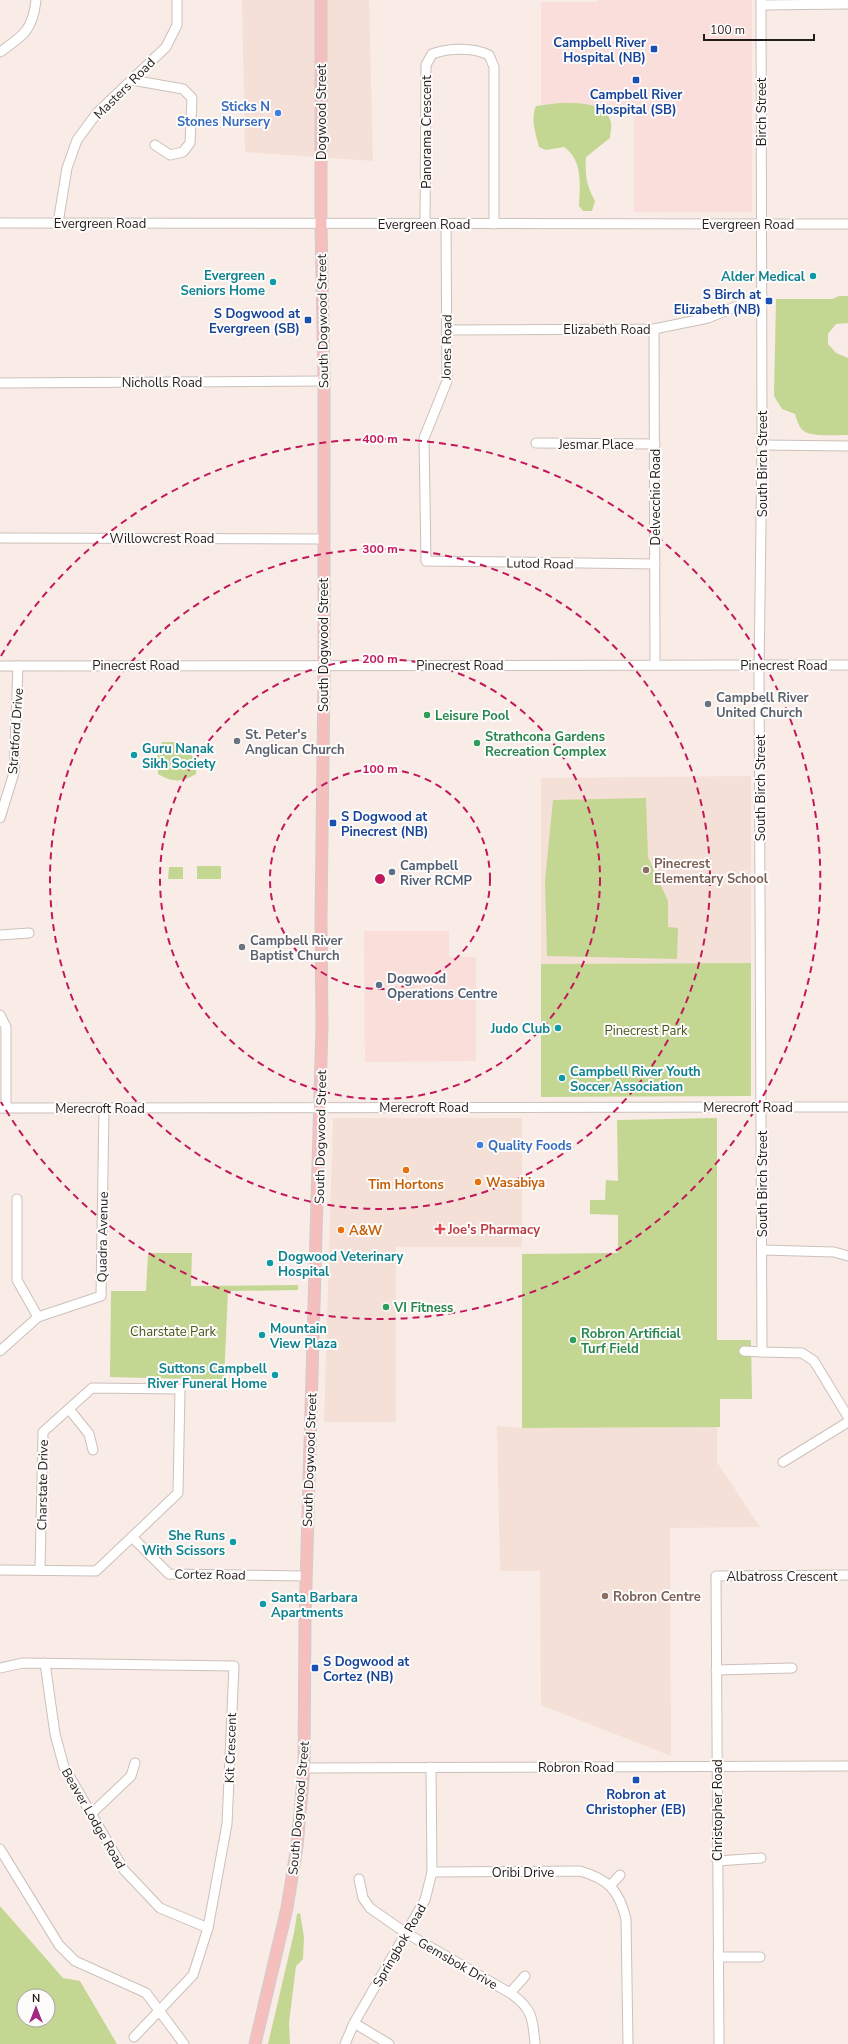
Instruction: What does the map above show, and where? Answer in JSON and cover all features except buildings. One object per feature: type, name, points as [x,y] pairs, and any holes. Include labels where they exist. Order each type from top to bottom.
[{"type":"main road","name":"Dogwood Street","points":[[321,0],[321,224]]},
{"type":"main road","name":"South Dogwood Street","points":[[255,2044],[287,1908],[297,1846],[304,1768],[306,1576],[321,1108],[324,381],[321,224]]},
{"type":"street","points":[[0,52],[24,35],[33,18],[36,0]]},
{"type":"street","name":"Masters Road","points":[[58,223],[67,168],[77,140],[97,113],[166,47],[177,25],[177,0]]},
{"type":"street","points":[[761,2],[848,4]]},
{"type":"street","name":"Birch Street","points":[[761,2],[762,224]]},
{"type":"street","name":"Panorama Crescent","points":[[425,224],[426,65],[432,54],[442,50],[478,50],[489,55],[494,67],[494,224]]},
{"type":"street","points":[[132,80],[183,89],[192,98],[190,143],[183,152],[170,155],[154,145]]},
{"type":"street","name":"Evergreen Road","points":[[0,223],[848,224]]},
{"type":"street","name":"Jones Road","points":[[426,561],[424,438],[447,381],[446,224]]},
{"type":"street","name":"South Birch Street","points":[[762,224],[762,445],[759,664],[762,1352]]},
{"type":"street","name":"Elizabeth Road","points":[[447,330],[654,329],[708,318],[762,296]]},
{"type":"street","name":"Delvecchio Road","points":[[654,329],[655,665]]},
{"type":"street","name":"Nicholls Road","points":[[0,383],[324,381]]},
{"type":"street","name":"Jesmar Place","points":[[536,443],[655,444]]},
{"type":"street","points":[[762,445],[848,446]]},
{"type":"street","name":"Willowcrest Road","points":[[0,538],[324,538]]},
{"type":"street","name":"Lutod Road","points":[[426,561],[655,564]]},
{"type":"street","name":"Pinecrest Road","points":[[0,666],[848,664]]},
{"type":"street","name":"Stratford Drive","points":[[0,818],[14,773],[18,666]]},
{"type":"street","points":[[0,934],[29,933]]},
{"type":"street","points":[[0,1015],[6,1027],[3,1108]]},
{"type":"street","name":"Merecroft Road","points":[[3,1108],[848,1107]]},
{"type":"street","name":"Quadra Avenue","points":[[0,1351],[38,1318],[101,1296],[104,1108]]},
{"type":"street","points":[[17,1199],[17,1280],[38,1318]]},
{"type":"street","points":[[762,1250],[834,1252],[848,1256]]},
{"type":"street","points":[[744,1351],[802,1353],[814,1361],[848,1417]]},
{"type":"street","name":"Charstate Drive","points":[[40,1570],[43,1432],[92,1388],[180,1389],[178,1493],[132,1537]]},
{"type":"street","points":[[68,1409],[89,1434],[93,1450]]},
{"type":"street","points":[[783,1462],[848,1422]]},
{"type":"street","points":[[0,1570],[96,1571],[132,1537]]},
{"type":"street","name":"Cortez Road","points":[[132,1537],[169,1574],[306,1576]]},
{"type":"street","name":"Albatross Crescent","points":[[716,1576],[848,1575]]},
{"type":"street","name":"Christopher Road","points":[[716,1576],[719,2044]]},
{"type":"street","name":"Kit Crescent","points":[[0,1668],[23,1663],[234,1666],[228,1824],[208,1928],[193,1975],[134,2037]]},
{"type":"street","name":"Beaver Lodge Road","points":[[45,1663],[55,1734],[64,1767],[124,1870],[160,1908],[208,1928]]},
{"type":"street","points":[[716,1670],[792,1668]]},
{"type":"street","points":[[91,1814],[131,1776],[135,1763]]},
{"type":"street","name":"Robron Road","points":[[304,1768],[848,1766]]},
{"type":"street","name":"Springbok Road","points":[[345,2044],[354,2023],[425,1900],[432,1872],[431,1768]]},
{"type":"street","points":[[0,1849],[58,1944],[75,1961],[146,1993],[184,2044]]},
{"type":"street","points":[[718,1861],[761,1858]]},
{"type":"street","name":"Oribi Drive","points":[[432,1872],[580,1872],[596,1876],[610,1886],[622,1902],[626,1919],[628,2044]]},
{"type":"street","points":[[610,1886],[620,1875]]},
{"type":"street","name":"Gemsbok Drive","points":[[359,1879],[363,1898],[370,1908],[406,1933],[524,2002],[533,2019],[535,2044]]},
{"type":"street","points":[[718,1957],[760,1957]]},
{"type":"street","name":"Gemsbok Drive","points":[[510,1993],[525,1976]]},
{"type":"street","points":[[354,2023],[389,2044]]},
{"type":"shaded area","points":[[242,0],[369,0],[373,161],[245,152]]},
{"type":"shaded area","points":[[598,0],[752,0],[752,212],[634,212],[634,108],[541,108],[541,2],[597,2]]},
{"type":"shaded area","name":"Pinecrest Elementary School","points":[[751,776],[751,963],[541,964],[541,778]]},
{"type":"shaded area","points":[[364,931],[449,931],[449,957],[476,957],[476,1061],[365,1062]]},
{"type":"shaded area","points":[[333,1118],[522,1118],[522,1247],[396,1247],[396,1422],[324,1422]]},
{"type":"shaded area","name":"Robron Centre","points":[[497,1426],[522,1428],[717,1427],[717,1462],[760,1527],[670,1528],[671,1756],[541,1705],[540,1571],[500,1571]]},
{"type":"green space","points":[[574,103],[597,107],[604,111],[611,123],[610,138],[586,157],[587,179],[595,201],[592,211],[583,211],[579,206],[579,174],[570,152],[564,147],[546,150],[539,147],[534,121],[534,111],[536,106]]},
{"type":"green space","points":[[839,296],[848,296],[848,323],[836,324],[828,334],[828,344],[836,353],[848,358],[848,435],[807,433],[802,430],[798,424],[795,414],[782,409],[774,396],[776,299],[832,299]]},
{"type":"green space","points":[[162,742],[184,742],[189,754],[197,759],[196,774],[186,779],[173,780],[158,774],[157,757]]},
{"type":"green space","points":[[646,798],[648,857],[668,901],[668,927],[678,928],[677,959],[547,956],[545,881],[553,800]]},
{"type":"green space","points":[[197,866],[221,866],[221,879],[197,879]]},
{"type":"green space","points":[[169,867],[183,867],[183,879],[168,879]]},
{"type":"green space","name":"Pinecrest Park","points":[[751,963],[751,1096],[541,1097],[541,964]]},
{"type":"green space","points":[[717,1118],[717,1340],[751,1340],[752,1399],[720,1399],[720,1427],[522,1428],[522,1254],[618,1253],[618,1215],[590,1214],[590,1200],[605,1200],[606,1180],[618,1181],[617,1120]]},
{"type":"green space","name":"Charstate Park","points":[[148,1253],[192,1253],[191,1286],[298,1285],[298,1290],[228,1291],[224,1380],[110,1377],[111,1291],[146,1291]]},
{"type":"green space","points":[[0,1906],[63,1978],[80,1981],[117,2044],[0,2044]]},
{"type":"green space","points":[[300,1913],[304,1937],[303,1959],[296,1966],[289,2023],[290,2044],[268,2044],[294,1933],[297,1914]]},
{"type":"place","name":"Campbell River Hospital (NB)","points":[[654,49]]},
{"type":"place","name":"Campbell River Hospital (SB)","points":[[636,80]]},
{"type":"place","name":"Sticks N Stones Nursery","points":[[278,113]]},
{"type":"place","name":"Alder Medical","points":[[813,276]]},
{"type":"place","name":"Evergreen Seniors Home","points":[[273,282]]},
{"type":"place","name":"S Birch at Elizabeth (NB)","points":[[769,301]]},
{"type":"place","name":"S Dogwood at Evergreen (SB)","points":[[308,320]]},
{"type":"place","name":"Campbell River United Church","points":[[708,704]]},
{"type":"place","name":"Leisure Pool","points":[[427,715]]},
{"type":"place","name":"St. Peter's Anglican Church","points":[[237,741]]},
{"type":"place","name":"Strathcona Gardens Recreation Complex","points":[[477,743]]},
{"type":"place","name":"Guru Nanak Sikh Society","points":[[134,755]]},
{"type":"place","name":"S Dogwood at Pinecrest (NB)","points":[[333,823]]},
{"type":"place","name":"Pinecrest Elementary School","points":[[646,870]]},
{"type":"place","name":"Campbell River RCMP","points":[[392,872]]},
{"type":"place","name":"Campbell River Baptist Church","points":[[242,947]]},
{"type":"place","name":"Dogwood Operations Centre","points":[[379,985]]},
{"type":"place","name":"Judo Club","points":[[558,1028]]},
{"type":"place","name":"Campbell River Youth Soccer Association","points":[[562,1078]]},
{"type":"place","name":"Quality Foods","points":[[480,1145]]},
{"type":"place","name":"Tim Hortons","points":[[406,1170]]},
{"type":"place","name":"Wasabiya","points":[[478,1182]]},
{"type":"place","name":"Joe's Pharmacy","points":[[440,1229]]},
{"type":"place","name":"A&W","points":[[341,1230]]},
{"type":"place","name":"Dogwood Veterinary Hospital","points":[[270,1263]]},
{"type":"place","name":"VI Fitness","points":[[386,1307]]},
{"type":"place","name":"Mountain View Plaza","points":[[262,1335]]},
{"type":"place","name":"Robron Artificial Turf Field","points":[[573,1340]]},
{"type":"place","name":"Suttons Campbell River Funeral Home","points":[[275,1375]]},
{"type":"place","name":"She Runs With Scissors","points":[[233,1542]]},
{"type":"place","name":"Robron Centre","points":[[605,1596]]},
{"type":"place","name":"Santa Barbara Apartments","points":[[263,1604]]},
{"type":"place","name":"S Dogwood at Cortez (NB)","points":[[315,1668]]},
{"type":"place","name":"Robron at Christopher (EB)","points":[[636,1780]]}]
